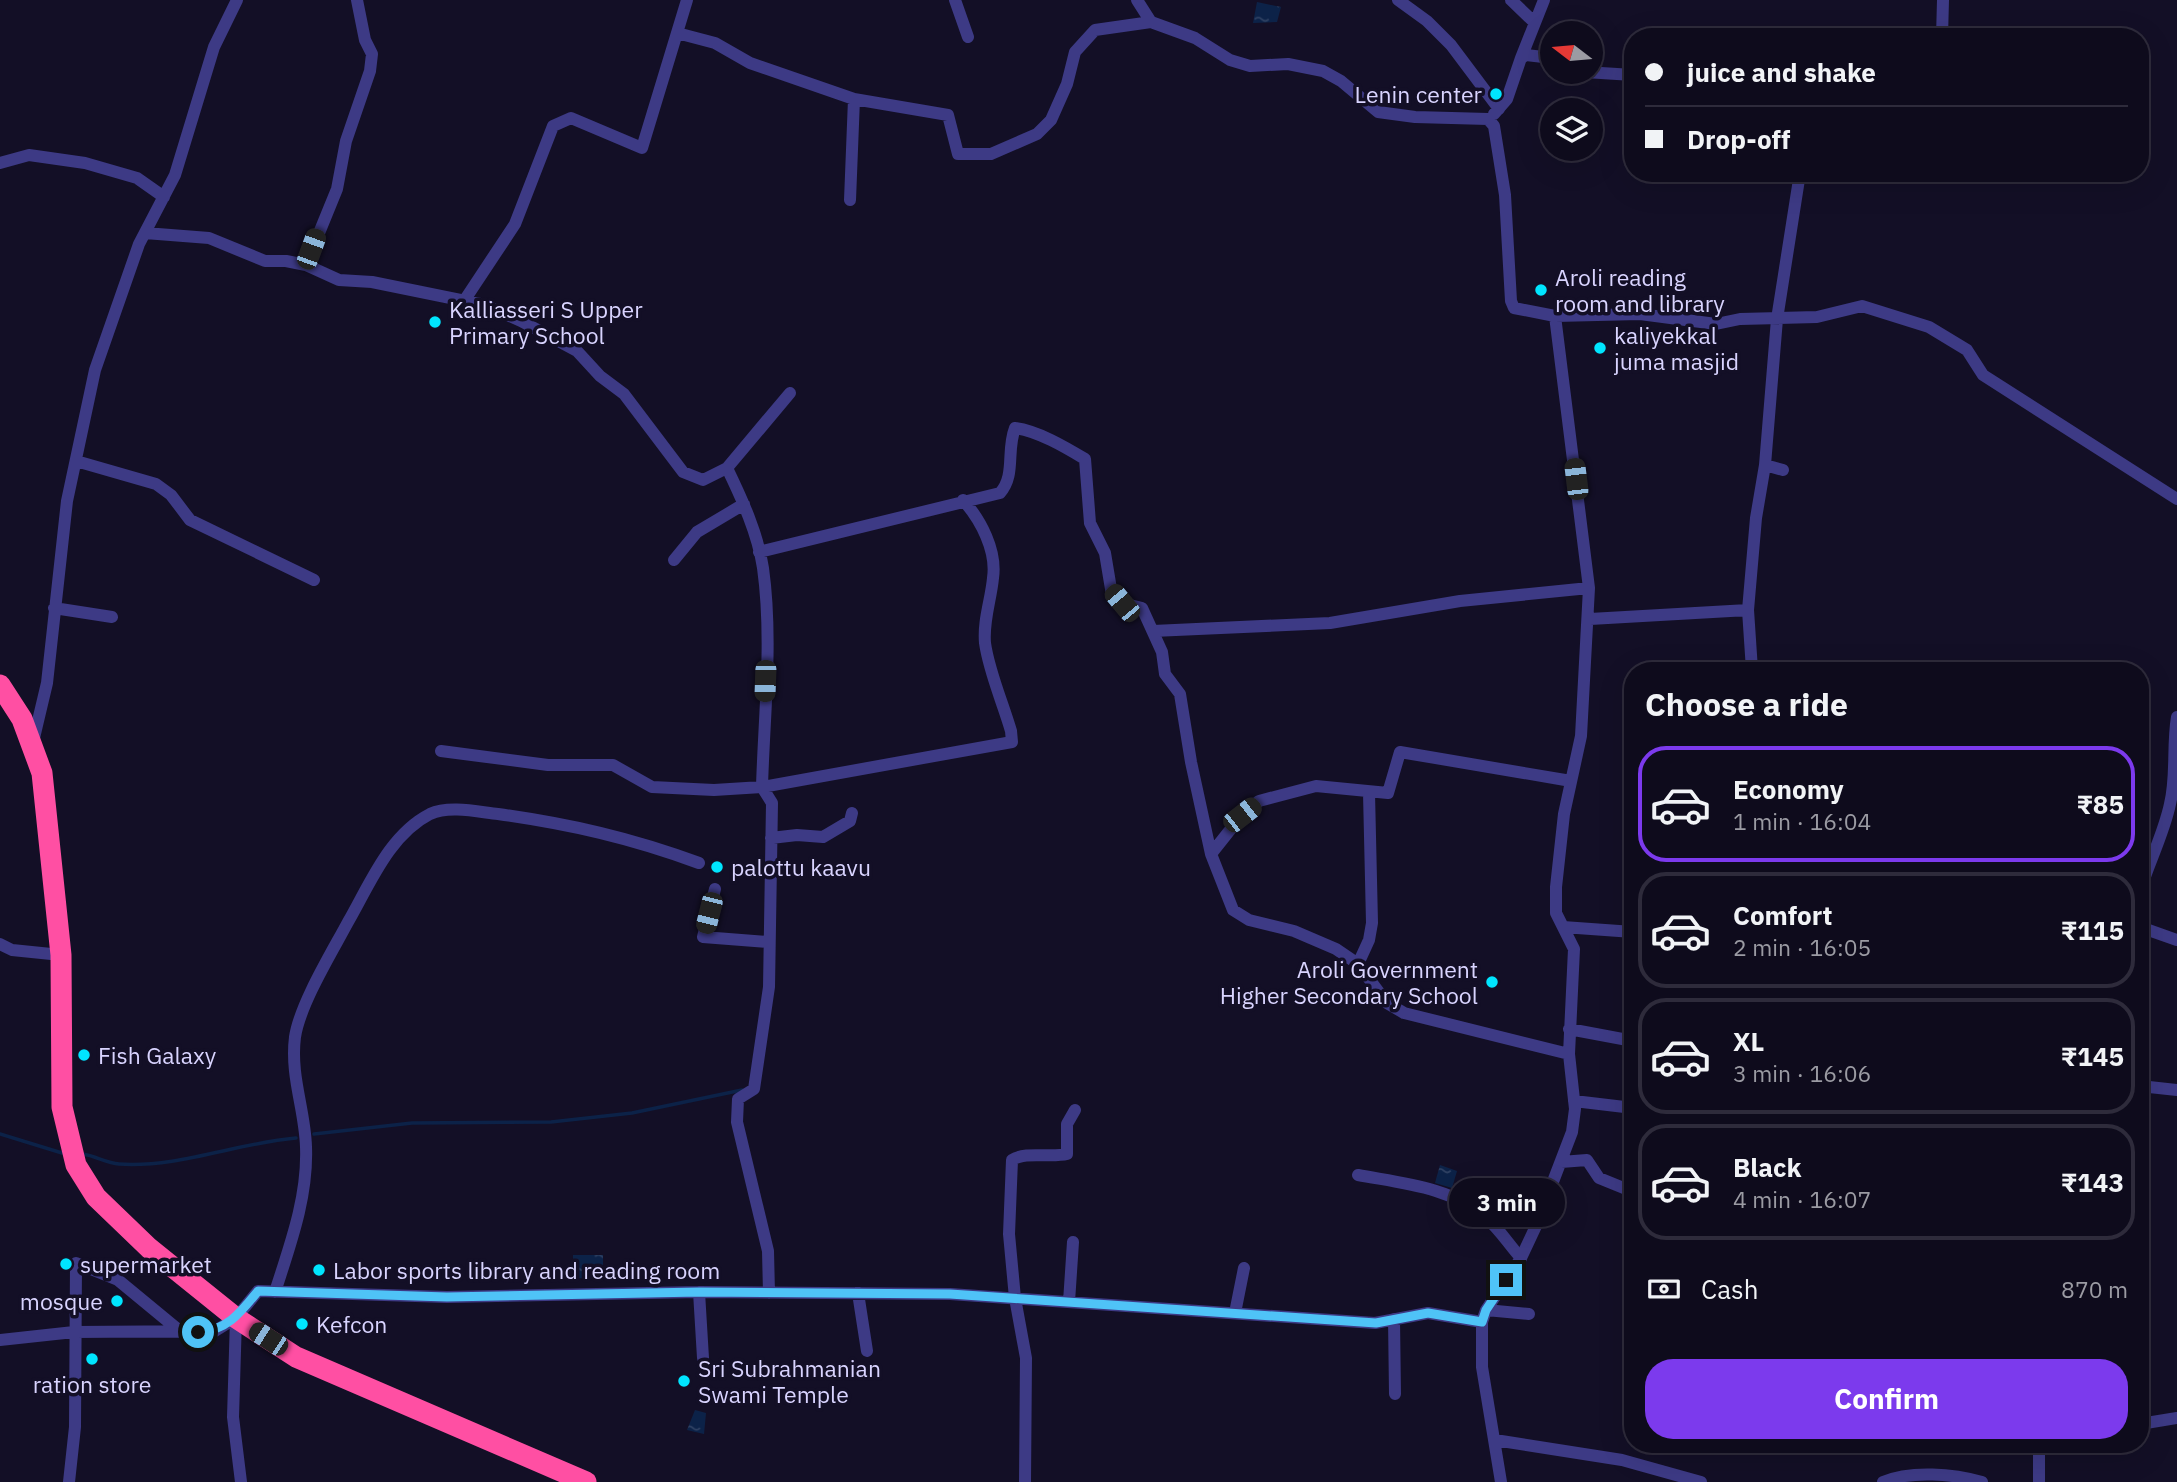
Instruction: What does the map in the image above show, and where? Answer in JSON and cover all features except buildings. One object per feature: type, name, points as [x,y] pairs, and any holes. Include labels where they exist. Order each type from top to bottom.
[{"type":"highway","points":[[0,685],[33,742],[42,773],[61,955],[62,1107],[76,1165],[96,1197],[140,1239],[236,1318],[306,1362],[586,1482]]},
{"type":"street","points":[[33,742],[47,683],[67,501],[95,370],[145,233],[175,175],[214,47],[237,0]]},
{"type":"street","points":[[306,265],[337,190],[346,141],[370,72],[372,54],[365,40],[358,0]]},
{"type":"street","points":[[464,302],[515,224],[553,126],[571,118],[642,148],[687,0]]},
{"type":"street","points":[[955,0],[968,37]]},
{"type":"street","points":[[1137,0],[1151,22]]},
{"type":"street","points":[[1398,0],[1427,21],[1451,46],[1499,109]]},
{"type":"street","points":[[1511,0],[1535,23]]},
{"type":"street","points":[[677,33],[715,43],[750,62],[853,99],[948,115],[958,154],[991,154],[1037,134],[1051,120],[1068,84],[1076,52],[1095,30],[1151,22],[1195,38],[1230,60],[1250,65],[1288,64],[1323,71],[1340,81],[1378,112],[1415,117],[1488,119],[1507,99],[1544,0]]},
{"type":"street","points":[[1942,28],[1943,0]]},
{"type":"street","points":[[1521,58],[1526,55],[1540,57]]},
{"type":"street","points":[[1603,73],[1624,74]]},
{"type":"street","points":[[850,200],[853,99]]},
{"type":"street","points":[[1488,119],[1494,126],[1505,195],[1511,301],[1514,308],[1555,316],[1640,314],[1716,324],[1740,319],[1817,317],[1862,306],[1922,324],[1967,350],[1983,375],[2177,499]]},
{"type":"street","points":[[0,163],[29,155],[85,163],[136,178],[164,197]]},
{"type":"street","points":[[1751,662],[1748,610],[1756,517],[1765,465],[1777,319],[1799,182]]},
{"type":"street","points":[[145,233],[209,239],[265,261],[306,265],[339,279],[372,282],[485,305],[577,351],[600,376],[624,394],[683,472],[703,480],[727,468],[790,393]]},
{"type":"street","points":[[1501,1482],[1482,1367],[1484,1316],[1521,1258],[1572,1132],[1574,1101],[1569,1029],[1574,949],[1556,913],[1556,887],[1571,781],[1581,736],[1590,618],[1589,588],[1555,316]]},
{"type":"street","points":[[758,552],[915,515],[962,500],[1000,493],[1011,476],[1009,447],[1014,428],[1031,432],[1085,459],[1090,523],[1105,553],[1111,589],[1122,603],[1142,608],[1162,652],[1165,674],[1180,694],[1191,762],[1211,854],[1233,910],[1238,915],[1294,931],[1336,949],[1358,964],[1387,1003],[1404,1013],[1569,1054]]},
{"type":"street","points":[[76,461],[156,485],[171,495],[190,520],[314,580]]},
{"type":"street","points":[[1765,465],[1783,470]]},
{"type":"street","points":[[727,468],[744,504],[763,568],[766,624],[762,787],[772,803],[769,987],[754,1089],[738,1099],[737,1122],[768,1251],[769,1293]]},
{"type":"street","points":[[441,751],[548,765],[613,765],[652,787],[714,789],[762,787],[1012,742],[1012,731],[986,644],[985,620],[994,576],[993,554],[974,512],[962,500]]},
{"type":"street","points":[[674,560],[697,532],[744,504]]},
{"type":"street","points":[[1153,631],[1317,624],[1460,601],[1589,588]]},
{"type":"street","points":[[54,608],[112,617]]},
{"type":"street","points":[[1590,618],[1748,610]]},
{"type":"street","points":[[2149,866],[2170,806],[2177,717]]},
{"type":"street","points":[[1211,854],[1242,815],[1259,801],[1316,786],[1388,793],[1400,751],[1571,781]]},
{"type":"street","points":[[1358,964],[1369,940],[1372,923],[1369,793]]},
{"type":"street","points":[[275,1292],[302,1197],[306,1147],[297,1097],[296,1034],[326,962],[387,853],[409,829],[432,813],[462,810],[489,813],[595,829],[699,863]]},
{"type":"street","points":[[771,838],[797,835],[823,837],[850,821],[852,813]]},
{"type":"street","points":[[715,889],[703,937],[768,942]]},
{"type":"street","points":[[1563,927],[1624,931]]},
{"type":"street","points":[[2149,930],[2177,940]]},
{"type":"street","points":[[0,944],[12,950],[61,955]]},
{"type":"street","points":[[1569,1029],[1624,1039]]},
{"type":"street","points":[[2149,1087],[2177,1090]]},
{"type":"street","points":[[1574,1101],[1624,1107]]},
{"type":"street","points":[[1026,1482],[1026,1358],[1015,1298],[1009,1234],[1013,1160],[1019,1155],[1054,1157],[1067,1154],[1067,1124],[1075,1110]]},
{"type":"street","points":[[1561,1161],[1587,1160],[1599,1178],[1624,1188]]},
{"type":"street","points":[[1358,1175],[1433,1190],[1467,1205],[1485,1217],[1521,1258]]},
{"type":"street","points":[[1069,1302],[1073,1242]]},
{"type":"street","points":[[69,1482],[75,1427],[76,1263],[118,1280],[181,1332]]},
{"type":"street","points":[[1235,1313],[1244,1268]]},
{"type":"street","points":[[0,1340],[74,1332],[215,1331],[236,1318],[258,1291],[447,1297],[699,1292],[858,1293],[1015,1298],[1376,1323],[1428,1313],[1484,1316],[1530,1314]]},
{"type":"street","points":[[699,1292],[703,1358]]},
{"type":"street","points":[[858,1293],[867,1351]]},
{"type":"street","points":[[236,1318],[233,1417],[241,1482]]},
{"type":"street","points":[[1394,1319],[1395,1394]]},
{"type":"street","points":[[2149,1423],[2177,1418]]},
{"type":"street","points":[[1495,1440],[1622,1460],[1701,1482]]},
{"type":"street","points":[[2039,1453],[2039,1482]]},
{"type":"street","points":[[1883,1482],[1963,1476],[1982,1482]]},
{"type":"water","points":[[1257,2],[1281,7],[1277,22],[1253,23]]},
{"type":"water","points":[[1440,1165],[1457,1171],[1452,1188],[1435,1183]]},
{"type":"water","points":[[573,1255],[603,1255],[603,1279],[573,1278]]},
{"type":"water","points":[[695,1410],[706,1413],[704,1434],[687,1430]]},
{"type":"waterway","points":[[314,1134],[412,1123],[551,1122],[632,1113],[742,1090]]},
{"type":"waterway","points":[[0,1134],[62,1153]]},
{"type":"waterway","points":[[83,1154],[114,1163],[141,1164],[186,1159],[296,1138]]},
{"type":"place","name":"Lenin center","points":[[1496,94]]},
{"type":"place","name":"Aroli reading room and library","points":[[1541,290]]},
{"type":"place","name":"Kalliasseri S Upper Primary School","points":[[435,322]]},
{"type":"place","name":"kaliyekkal juma masjid","points":[[1600,348]]},
{"type":"place","name":"palottu kaavu","points":[[717,867]]},
{"type":"place","name":"Aroli Government Higher Secondary School","points":[[1492,982]]},
{"type":"place","name":"Fish Galaxy","points":[[84,1055]]},
{"type":"place","name":"supermarket","points":[[66,1264]]},
{"type":"place","name":"Labor sports library and reading room","points":[[319,1270]]},
{"type":"place","name":"mosque","points":[[117,1301]]},
{"type":"place","name":"Kefcon","points":[[302,1324]]},
{"type":"place","name":"ration store","points":[[92,1359]]},
{"type":"place","name":"Sri Subrahmanian Swami Temple","points":[[684,1381]]},
{"type":"route","points":[[198,1332],[215,1331],[236,1318],[258,1291],[447,1297],[699,1292],[950,1294],[1376,1323],[1428,1313],[1482,1322],[1486,1310],[1506,1280]]}]
